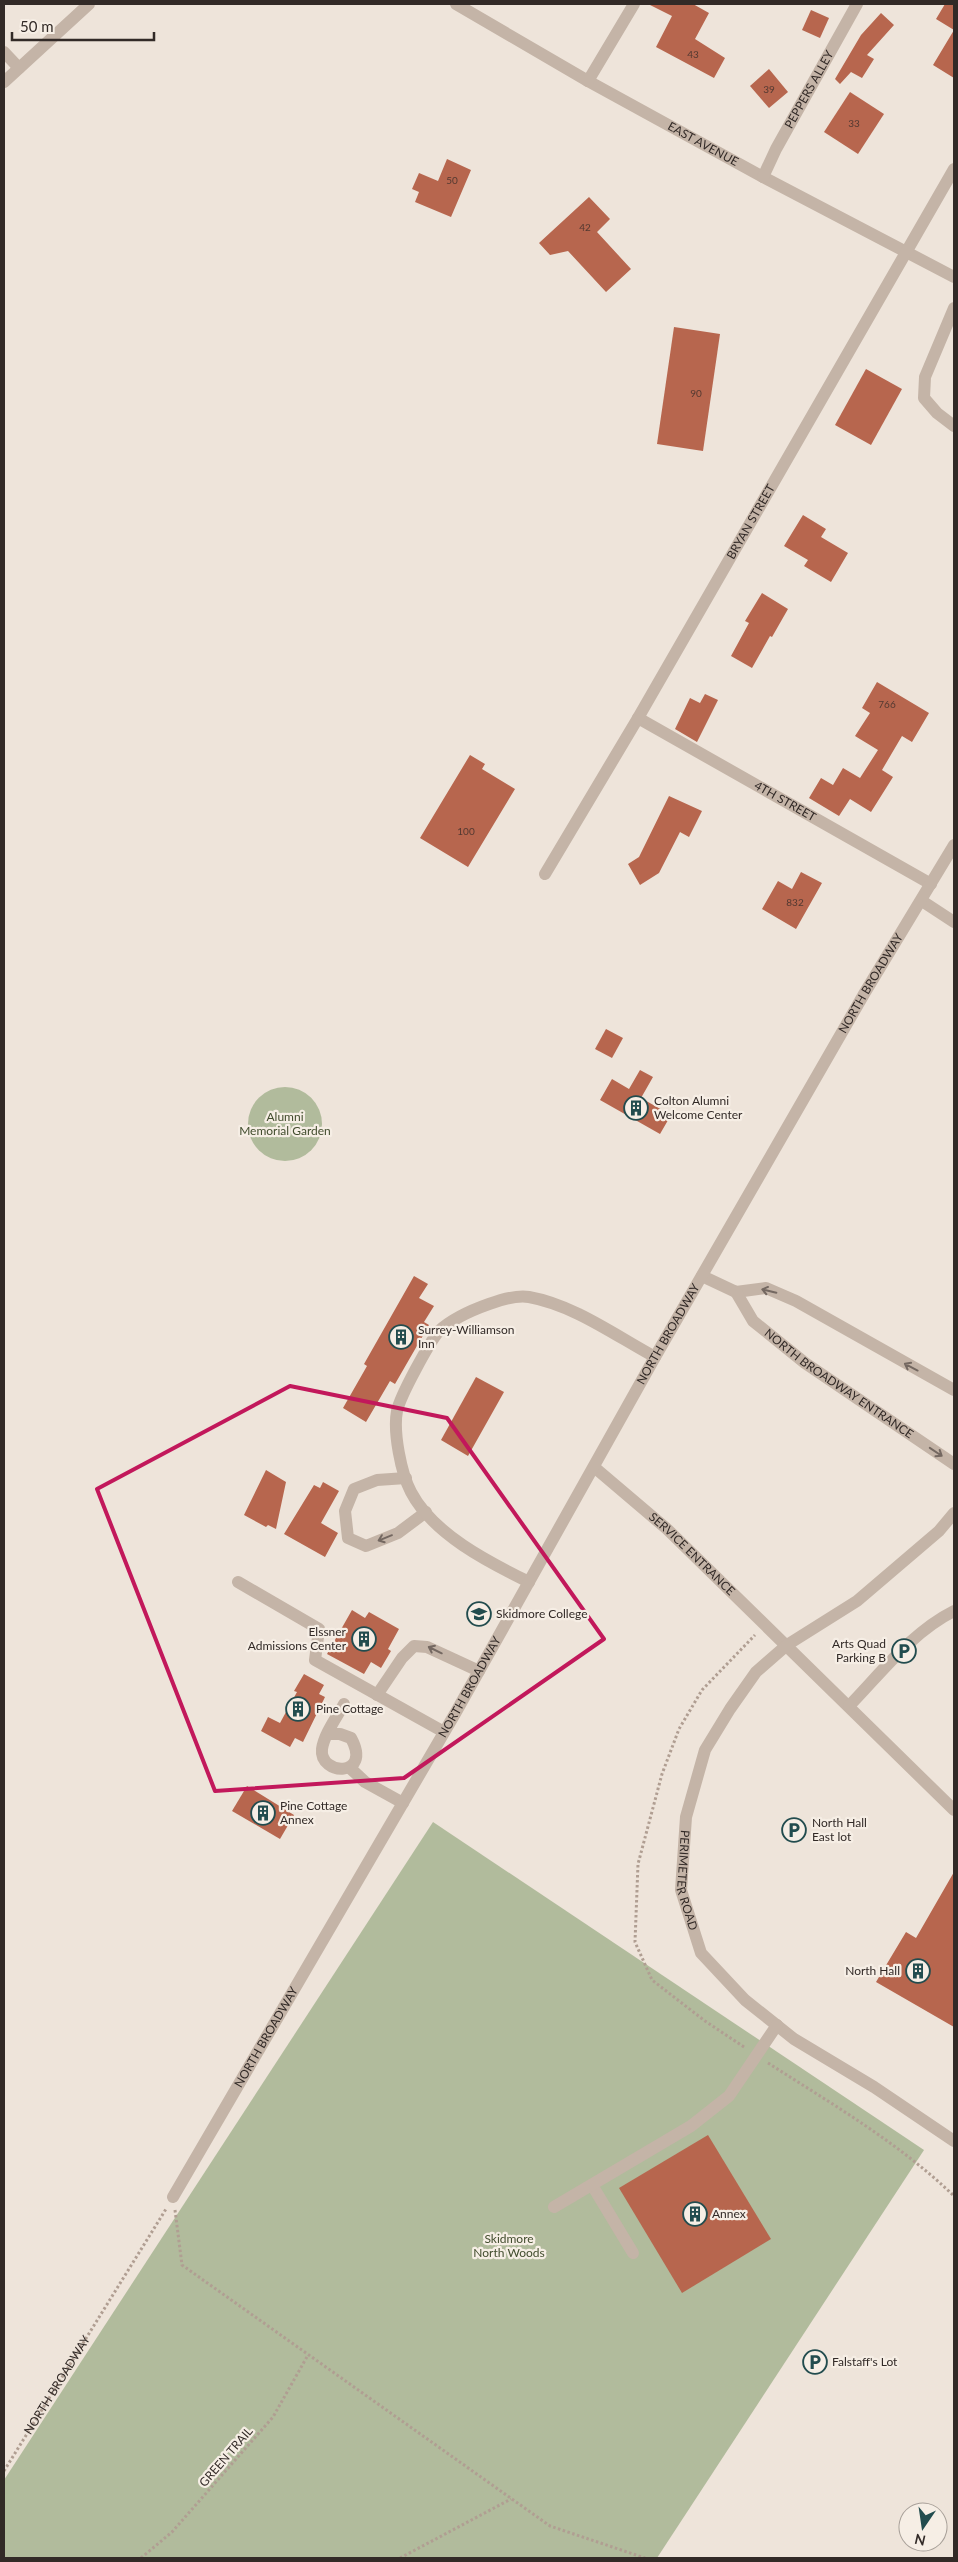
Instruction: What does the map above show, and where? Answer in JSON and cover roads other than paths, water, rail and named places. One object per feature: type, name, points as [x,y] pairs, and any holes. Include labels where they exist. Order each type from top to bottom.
[{"type":"street","points":[[4,82],[89,4]]},
{"type":"street","name":"EAST AVENUE","points":[[456,4],[588,81],[763,177],[954,277]]},
{"type":"street","points":[[588,81],[634,4]]},
{"type":"street","name":"PEPPERS ALLEY","points":[[763,177],[776,149],[857,4]]},
{"type":"street","points":[[4,52],[19,68]]},
{"type":"street","name":"BRYAN STREET","points":[[545,874],[638,718],[954,169]]},
{"type":"street","points":[[954,308],[926,377],[924,398],[937,413],[954,426]]},
{"type":"street","name":"4TH STREET","points":[[638,718],[932,884]]},
{"type":"street","name":"NORTH BROADWAY","points":[[173,2197],[404,1803],[655,1357],[859,1003],[954,845]]},
{"type":"street","points":[[922,901],[954,922]]},
{"type":"street","points":[[702,1276],[736,1292],[766,1288],[796,1301],[954,1390]]},
{"type":"street","name":"NORTH BROADWAY ENTRANCE","points":[[736,1292],[753,1320],[805,1363],[954,1464]]},
{"type":"street","points":[[529,1582],[492,1564],[441,1529],[411,1492],[398,1457],[397,1411],[427,1347],[441,1330],[472,1310],[503,1300],[528,1296],[564,1308],[655,1357]]},
{"type":"street","name":"SERVICE ENTRANCE","points":[[594,1467],[667,1529],[788,1645],[954,1810]]},
{"type":"street","points":[[406,1478],[377,1480],[354,1489],[345,1511],[348,1538],[366,1546],[398,1533],[426,1512]]},
{"type":"street","name":"PERIMETER ROAD","points":[[954,1513],[939,1531],[857,1601],[788,1645],[756,1672],[730,1709],[705,1750],[686,1817],[681,1890],[701,1953],[745,2000],[794,2039],[874,2086],[954,2140]]},
{"type":"street","points":[[238,1582],[319,1629],[315,1660],[444,1732]]},
{"type":"street","points":[[849,1706],[911,1642],[944,1616],[954,1611]]},
{"type":"street","points":[[377,1695],[402,1658],[414,1646],[427,1647],[479,1672]]},
{"type":"street","points":[[328,1734],[340,1734],[351,1738],[358,1750],[355,1762],[350,1768],[340,1769],[331,1766],[324,1760],[322,1751],[328,1734],[344,1704]]},
{"type":"street","points":[[350,1768],[366,1782],[404,1803]]},
{"type":"street","points":[[554,2207],[691,2126],[729,2096],[777,2025]]},
{"type":"street","points":[[592,2185],[633,2253]]},
{"type":"place","name":"Colton Alumni Welcome Center","points":[[636,1108]]},
{"type":"place","name":"Surrey-Williamson Inn","points":[[401,1337]]},
{"type":"place","name":"Skidmore College","points":[[479,1614]]},
{"type":"place","name":"Elssner Admissions Center","points":[[364,1639]]},
{"type":"place","name":"Arts Quad Parking B","points":[[904,1651]]},
{"type":"place","name":"Pine Cottage","points":[[298,1709]]},
{"type":"place","name":"Pine Cottage Annex","points":[[263,1813]]},
{"type":"place","name":"North Hall East lot","points":[[794,1830]]},
{"type":"place","name":"North Hall","points":[[918,1971]]},
{"type":"place","name":"Annex","points":[[695,2214]]},
{"type":"place","name":"Falstaff's Lot","points":[[815,2362]]},
{"type":"park label","name":"Alumni Memorial Garden","points":[[285,1124]]},
{"type":"park label","name":"Skidmore North Woods","points":[[509,2246]]}]
